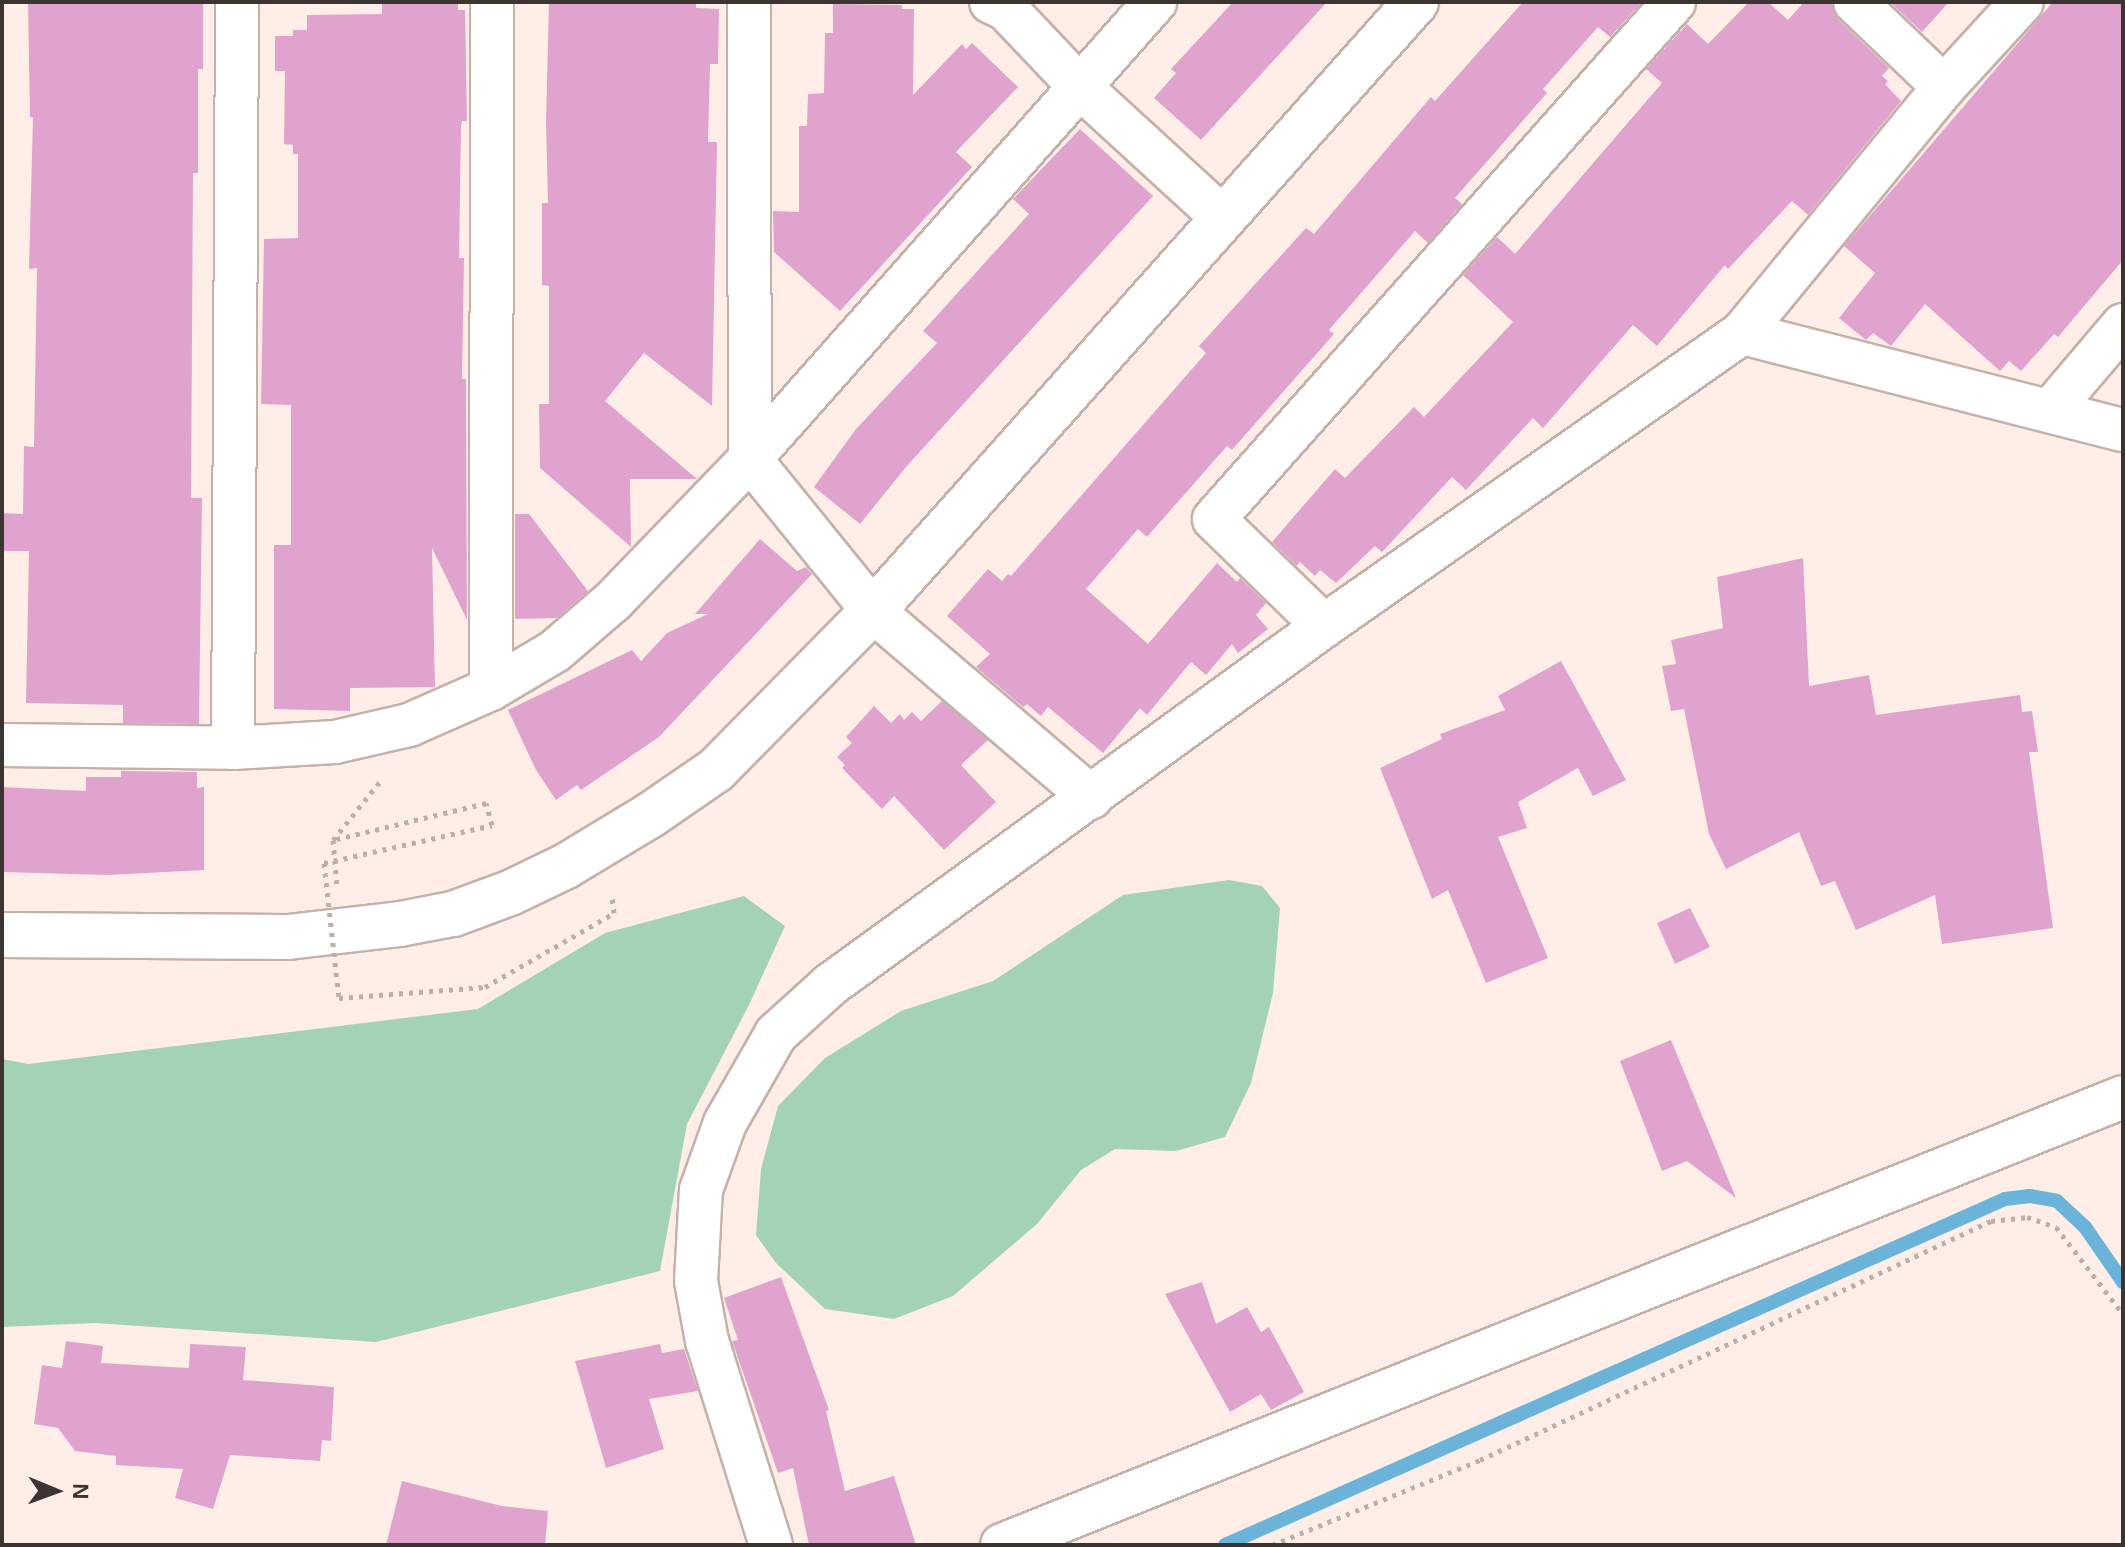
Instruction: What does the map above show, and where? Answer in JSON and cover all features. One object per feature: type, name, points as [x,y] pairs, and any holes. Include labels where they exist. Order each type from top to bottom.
[{"type":"street","points":[[233,748],[237,2]]},
{"type":"street","points":[[491,689],[492,2]]},
{"type":"street","points":[[749,2],[750,459],[873,611],[1091,797]]},
{"type":"street","points":[[2,745],[233,748],[335,742],[409,725],[491,689],[555,651],[614,600],[750,459],[1155,2]]},
{"type":"street","points":[[2,935],[288,937],[453,914],[566,866],[716,770],[873,611],[1416,2]]},
{"type":"street","points":[[1324,626],[1214,519],[1674,2]]},
{"type":"street","points":[[1855,2],[1944,87]]},
{"type":"street","points":[[771,1545],[707,1341],[696,1281],[701,1190],[725,1123],[776,1034],[830,985],[1324,626],[1742,333],[1944,87],[2022,2]]},
{"type":"street","points":[[1001,4],[1080,87],[1223,218]]},
{"type":"street","points":[[2050,411],[2123,325]]},
{"type":"street","points":[[1742,333],[2123,430]]},
{"type":"street","points":[[1002,1545],[2123,1097]]},
{"type":"path","points":[[337,886],[333,840],[392,766],[385,731]]},
{"type":"path","points":[[333,840],[486,803],[492,825],[324,863],[339,998],[485,987],[614,913],[612,897]]},
{"type":"path","points":[[1272,1545],[1480,1460],[1991,1221],[2027,1217],[2056,1227],[2123,1314]]},
{"type":"green space","points":[[1229,880],[1262,886],[1280,908],[1273,993],[1251,1083],[1225,1137],[1176,1151],[1115,1149],[1081,1170],[1037,1224],[953,1296],[894,1319],[825,1309],[776,1263],[756,1235],[761,1169],[778,1106],[825,1058],[901,1011],[993,981],[1123,895]]},
{"type":"green space","points":[[744,896],[785,926],[749,1005],[687,1124],[660,1271],[376,1342],[95,1323],[2,1327],[2,1059],[28,1064],[478,1009],[605,933]]},
{"type":"building","points":[[28,2],[203,2],[203,69],[198,69],[198,173],[193,173],[191,498],[202,498],[199,724],[123,723],[123,705],[26,703],[29,551],[3,551],[2,513],[23,514],[24,446],[34,447],[37,268],[29,269],[33,117],[30,117]]},
{"type":"building","points":[[382,2],[458,2],[458,10],[465,10],[467,121],[462,121],[461,126],[459,258],[464,258],[462,379],[466,379],[467,620],[432,548],[435,687],[350,688],[350,711],[274,709],[274,545],[291,545],[291,405],[261,404],[264,239],[298,238],[298,154],[293,154],[293,145],[284,144],[285,71],[275,71],[275,36],[293,36],[293,30],[307,30],[307,15],[382,14]]},
{"type":"building","points":[[549,2],[696,2],[696,8],[719,9],[718,64],[710,64],[708,142],[717,142],[712,406],[644,353],[605,401],[697,479],[630,479],[631,547],[540,468],[539,404],[549,404],[549,286],[542,285],[542,203],[548,203],[546,122]]},
{"type":"building","points":[[1233,2],[1327,2],[1201,140],[1154,98],[1176,73],[1171,69]]},
{"type":"building","points":[[1523,2],[1642,2],[1610,37],[1598,27],[1543,89],[1547,93],[1455,198],[1462,204],[1428,243],[1415,231],[1329,330],[1334,334],[1232,450],[1227,446],[1147,537],[1138,529],[1086,589],[1148,644],[1217,563],[1237,582],[1240,578],[1266,603],[1256,615],[1268,629],[1238,653],[1232,644],[1206,675],[1191,662],[1147,715],[1140,708],[1103,753],[1048,707],[1041,716],[1027,704],[1023,707],[976,667],[990,654],[947,616],[988,569],[1002,581],[1008,574],[1011,576],[1206,353],[1199,346],[1306,228],[1314,234],[1431,97],[1435,101]]},
{"type":"building","points":[[1749,2],[1768,2],[1788,20],[1804,2],[1832,2],[1838,19],[1889,68],[1882,76],[1888,81],[1885,84],[1901,101],[1808,215],[1792,201],[1728,269],[1725,265],[1657,346],[1633,325],[1543,428],[1533,418],[1466,490],[1452,477],[1382,552],[1375,546],[1336,583],[1320,570],[1315,576],[1300,562],[1297,566],[1272,542],[1335,469],[1345,478],[1414,407],[1424,417],[1513,322],[1463,275],[1497,237],[1515,254],[1662,83],[1646,69],[1687,24],[1708,44]]},
{"type":"building","points":[[1890,2],[1949,2],[1922,32]]},
{"type":"building","points":[[2053,2],[2123,2],[2123,260],[2058,337],[2054,334],[2021,371],[2009,361],[2000,371],[1925,304],[1891,346],[1873,333],[1866,340],[1839,318],[1875,273],[1844,246]]},
{"type":"building","points":[[833,4],[902,5],[902,9],[914,9],[913,95],[962,44],[966,49],[972,43],[1018,87],[956,152],[972,167],[840,311],[774,252],[773,211],[799,212],[799,126],[807,126],[808,94],[824,93],[825,33],[833,33]]},
{"type":"building","points":[[1080,129],[1153,196],[906,467],[860,524],[814,487],[856,429],[937,343],[923,331],[1029,214],[1013,199]]},
{"type":"building","points":[[515,514],[529,514],[588,591],[557,618],[515,619]]},
{"type":"building","points":[[760,539],[797,571],[806,567],[812,574],[659,737],[581,790],[577,785],[556,800],[536,770],[508,710],[632,650],[641,661],[667,633],[708,614],[695,614]]},
{"type":"building","points":[[1803,558],[1809,686],[1869,675],[1876,715],[2020,695],[2022,712],[2032,711],[2038,752],[2029,752],[2053,928],[1942,944],[1935,895],[1856,930],[1835,881],[1821,886],[1799,832],[1726,869],[1709,834],[1684,709],[1671,711],[1662,666],[1676,664],[1671,640],[1723,628],[1717,577]]},
{"type":"building","points":[[1561,661],[1626,780],[1593,796],[1578,768],[1518,802],[1527,828],[1498,837],[1548,958],[1486,983],[1448,890],[1432,899],[1380,768],[1442,739],[1440,734],[1505,710],[1498,696]]},
{"type":"building","points":[[942,701],[988,740],[961,765],[996,802],[944,850],[894,796],[882,809],[842,768],[845,765],[837,757],[852,743],[846,737],[874,706],[891,723],[900,714],[904,720],[912,712],[921,721]]},
{"type":"building","points":[[121,771],[197,772],[197,788],[204,787],[204,870],[107,875],[2,872],[2,787],[86,791],[86,777],[121,777]]},
{"type":"building","points":[[1690,908],[1710,947],[1675,964],[1657,923]]},
{"type":"building","points":[[1671,1040],[1736,1198],[1687,1161],[1662,1171],[1620,1061]]},
{"type":"building","points":[[781,1277],[829,1410],[826,1411],[845,1491],[894,1476],[916,1545],[809,1545],[793,1468],[778,1473],[732,1341],[738,1340],[724,1298]]},
{"type":"building","points":[[1202,1282],[1216,1324],[1247,1307],[1261,1332],[1269,1327],[1304,1392],[1271,1410],[1261,1394],[1230,1412],[1165,1294]]},
{"type":"building","points":[[66,1341],[103,1346],[101,1363],[189,1368],[190,1344],[246,1347],[243,1380],[334,1387],[331,1441],[322,1440],[320,1461],[230,1455],[213,1509],[175,1498],[183,1469],[116,1465],[116,1456],[75,1451],[58,1428],[34,1424],[42,1365],[62,1368]]},
{"type":"building","points":[[660,1344],[662,1353],[684,1349],[698,1391],[649,1399],[664,1449],[606,1468],[575,1361]]},
{"type":"building","points":[[402,1481],[502,1506],[548,1511],[545,1545],[386,1545]]},
{"type":"waterway","points":[[1225,1545],[2005,1199],[2030,1196],[2057,1201],[2085,1227],[2123,1282]]}]
